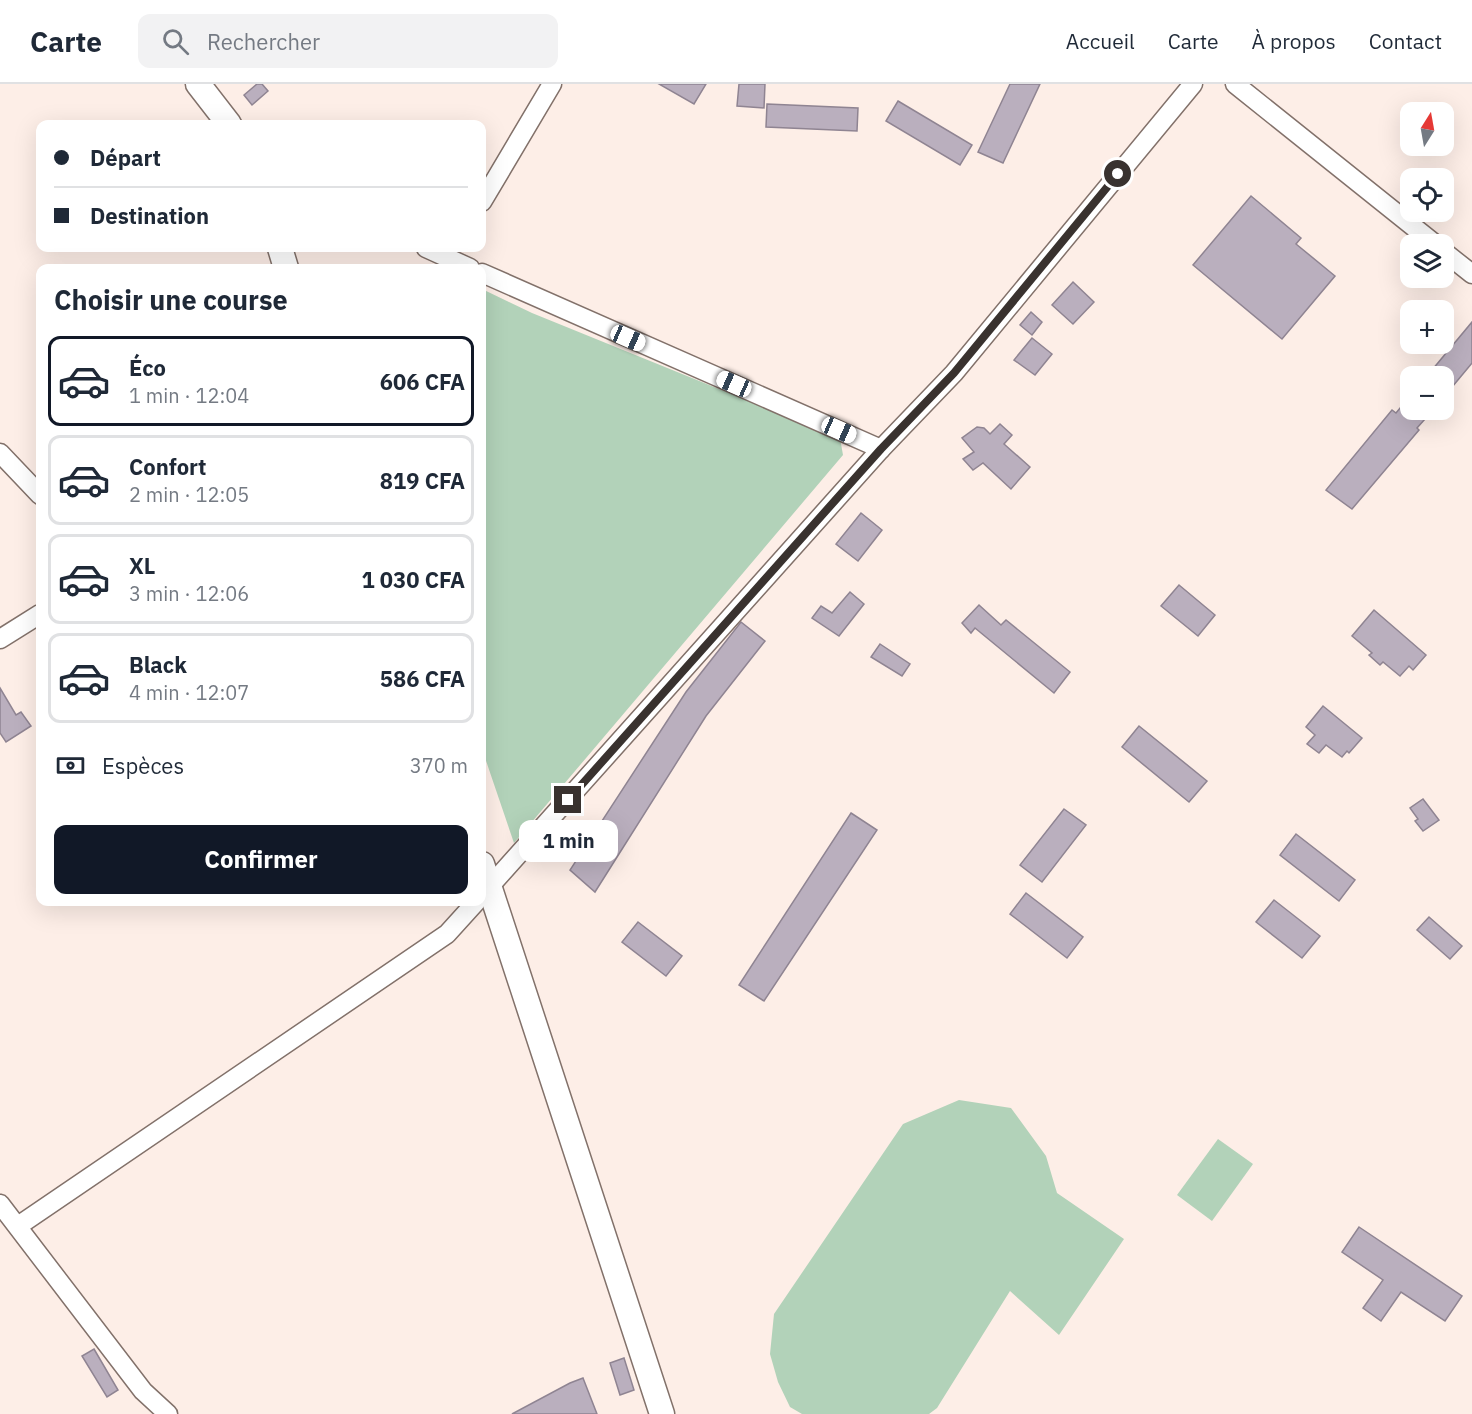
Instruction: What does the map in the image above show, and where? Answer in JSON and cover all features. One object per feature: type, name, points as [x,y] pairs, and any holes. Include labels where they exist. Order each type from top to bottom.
[{"type":"main road","points":[[198,84],[226,120]]},
{"type":"main road","points":[[486,906],[662,1414]]},
{"type":"street","points":[[486,195],[552,84]]},
{"type":"street","points":[[486,891],[881,449],[954,373],[1193,84]]},
{"type":"street","points":[[1235,84],[1422,234]]},
{"type":"street","points":[[452,253],[465,264]]},
{"type":"street","points":[[1454,260],[1472,274]]},
{"type":"street","points":[[486,275],[881,449]]},
{"type":"street","points":[[0,453],[36,491]]},
{"type":"street","points":[[0,639],[36,616]]},
{"type":"street","points":[[18,1226],[447,934],[472,906]]},
{"type":"street","points":[[0,1204],[142,1391],[168,1414]]},
{"type":"green space","points":[[486,291],[532,313],[840,438],[843,455],[514,843],[486,761]]},
{"type":"green space","points":[[959,1100],[1011,1108],[1046,1156],[1057,1193],[1124,1239],[1059,1335],[1010,1291],[937,1408],[929,1414],[802,1414],[790,1407],[778,1382],[770,1354],[774,1314],[903,1124]]},
{"type":"green space","points":[[1218,1139],[1253,1164],[1212,1221],[1177,1195]]},
{"type":"building","points":[[257,84],[262,84],[268,91],[252,105],[244,95]]},
{"type":"building","points":[[659,84],[706,84],[694,104]]},
{"type":"building","points":[[739,84],[765,84],[764,108],[737,106]]},
{"type":"building","points":[[1010,84],[1040,84],[1003,163],[978,152]]},
{"type":"building","points":[[898,101],[972,145],[960,165],[886,121]]},
{"type":"building","points":[[767,104],[858,108],[857,131],[766,127]]},
{"type":"building","points":[[1251,196],[1301,238],[1296,244],[1335,276],[1282,339],[1193,265]]},
{"type":"building","points":[[1073,282],[1094,302],[1073,324],[1052,305]]},
{"type":"building","points":[[1031,312],[1042,322],[1032,335],[1020,325]]},
{"type":"building","points":[[1472,322],[1472,363],[1454,385],[1454,366],[1435,366],[1445,354],[1454,354],[1454,344]]},
{"type":"building","points":[[1032,338],[1052,354],[1035,375],[1014,360]]},
{"type":"building","points":[[1400,408],[1400,420],[1424,420],[1417,428],[1419,430],[1352,509],[1326,490],[1392,410],[1396,413]]},
{"type":"building","points":[[1000,424],[1012,435],[1004,444],[1030,467],[1011,489],[983,463],[973,470],[963,459],[974,452],[962,438],[977,427],[984,428],[990,434]]},
{"type":"building","points":[[861,513],[882,530],[858,561],[836,544]]},
{"type":"building","points":[[1179,585],[1215,615],[1198,636],[1161,606]]},
{"type":"building","points":[[850,592],[864,604],[839,636],[812,618],[821,606],[832,613]]},
{"type":"building","points":[[979,605],[1001,625],[1006,620],[1070,672],[1054,693],[975,628],[971,633],[962,623]]},
{"type":"building","points":[[1374,610],[1426,655],[1413,670],[1409,666],[1400,676],[1383,662],[1380,665],[1369,655],[1372,653],[1352,636]]},
{"type":"building","points":[[741,622],[765,641],[706,716],[595,892],[570,870],[686,692]]},
{"type":"building","points":[[880,644],[910,664],[902,676],[871,657]]},
{"type":"building","points":[[0,688],[16,715],[21,712],[31,726],[6,742],[0,733]]},
{"type":"building","points":[[1323,706],[1362,738],[1349,753],[1347,751],[1342,757],[1326,745],[1319,753],[1307,744],[1315,735],[1306,727]]},
{"type":"building","points":[[1139,726],[1207,781],[1189,802],[1122,747]]},
{"type":"building","points":[[1423,799],[1439,820],[1423,831],[1415,821],[1418,819],[1410,808]]},
{"type":"building","points":[[1064,809],[1086,825],[1042,882],[1020,865]]},
{"type":"building","points":[[851,813],[877,830],[764,1001],[739,985]]},
{"type":"building","points":[[1296,834],[1355,880],[1339,901],[1280,855]]},
{"type":"building","points":[[1026,893],[1083,937],[1067,958],[1010,914]]},
{"type":"building","points":[[1274,900],[1320,936],[1302,958],[1256,922]]},
{"type":"building","points":[[1429,917],[1462,946],[1450,959],[1417,930]]},
{"type":"building","points":[[638,922],[682,956],[666,976],[622,942]]},
{"type":"building","points":[[1359,1227],[1462,1296],[1445,1321],[1401,1292],[1381,1321],[1363,1308],[1383,1280],[1342,1252]]},
{"type":"building","points":[[94,1349],[118,1390],[107,1397],[82,1356]]},
{"type":"building","points":[[624,1358],[634,1390],[620,1395],[610,1363]]},
{"type":"building","points":[[583,1378],[597,1414],[512,1414],[570,1383]]},
{"type":"route","points":[[568,800],[881,449],[954,373],[1118,174]]}]
